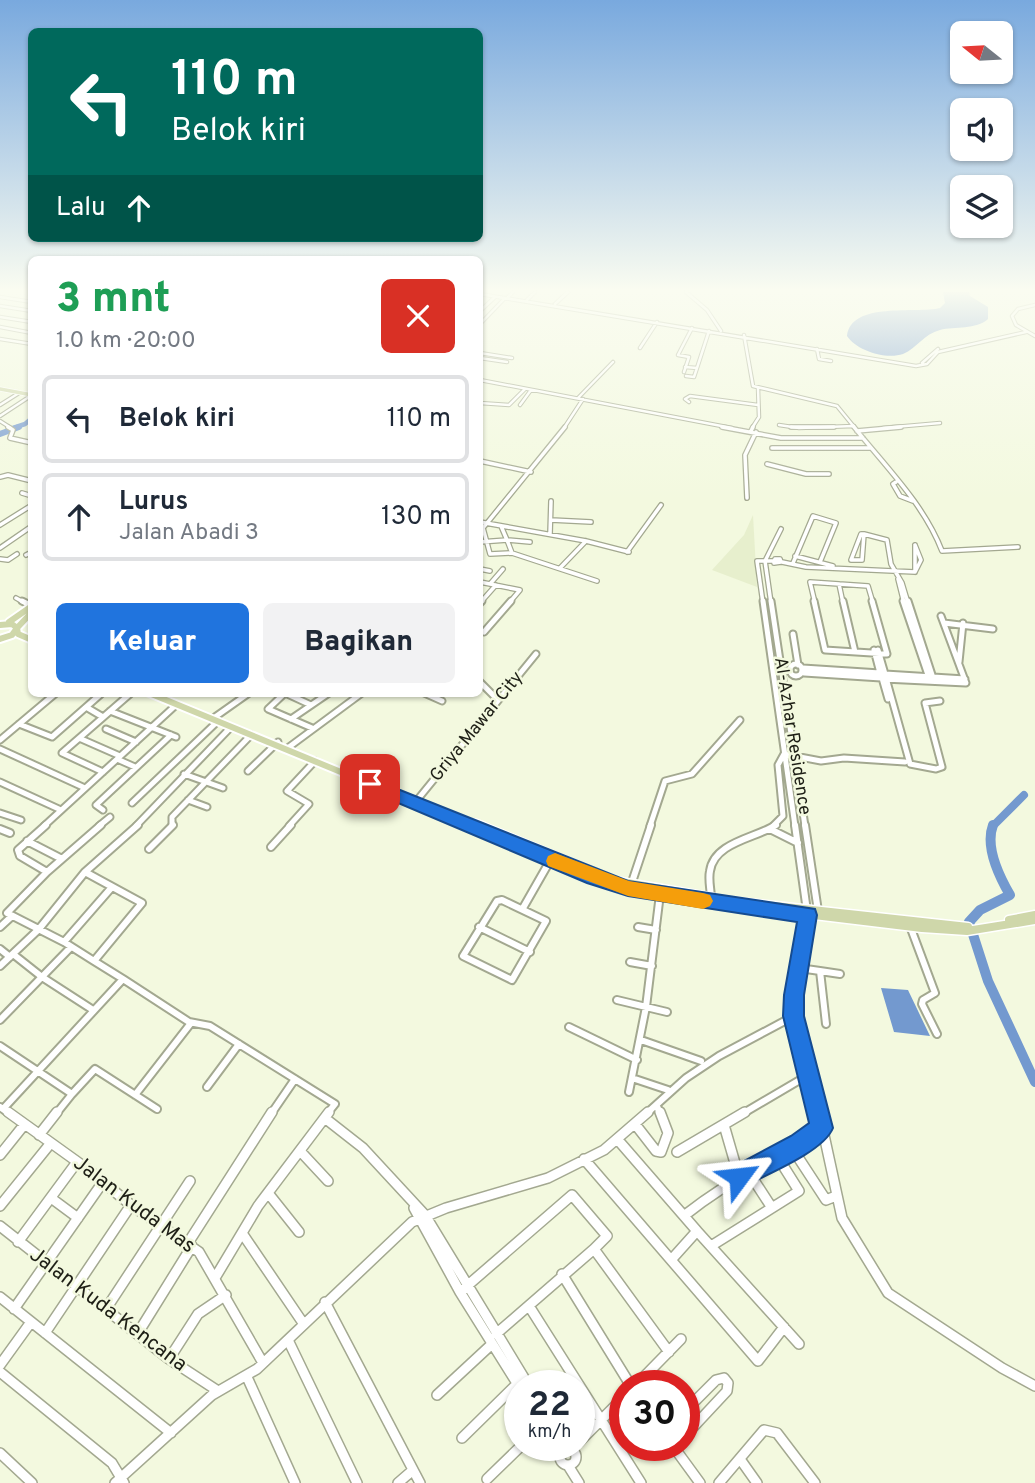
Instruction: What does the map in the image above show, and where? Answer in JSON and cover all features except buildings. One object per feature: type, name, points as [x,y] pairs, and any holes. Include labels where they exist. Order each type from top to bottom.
[{"type":"main road","points":[[0,388],[28,394]]},
{"type":"main road","points":[[2,624],[28,608]]},
{"type":"main road","points":[[2,639],[28,616]]},
{"type":"main road","points":[[2,624],[15,625],[18,634],[28,640]]},
{"type":"main road","points":[[2,639],[18,638],[28,641]]},
{"type":"main road","points":[[158,697],[418,799],[593,873],[631,885],[711,900]]},
{"type":"main road","points":[[167,697],[232,727],[289,747],[315,761],[617,885],[660,894],[807,913],[975,928]]},
{"type":"main road","points":[[807,913],[818,912],[910,926],[975,928],[1035,918]]},
{"type":"street","points":[[685,372],[687,361]]},
{"type":"street","points":[[685,372],[694,377],[700,361]]},
{"type":"street","points":[[748,361],[751,383],[758,388],[834,404],[896,482],[893,484],[894,488],[904,498],[913,501],[932,526],[943,552],[1018,547]]},
{"type":"street","points":[[895,361],[923,366],[928,361]]},
{"type":"street","points":[[903,361],[920,364],[923,361]]},
{"type":"street","points":[[597,581],[512,553],[490,554],[483,528],[531,472],[580,399],[613,362]]},
{"type":"street","points":[[685,372],[697,368]]},
{"type":"street","points":[[483,381],[781,438],[863,438]]},
{"type":"street","points":[[747,498],[745,455],[759,417],[758,388]]},
{"type":"street","points":[[483,403],[509,405],[528,389]]},
{"type":"street","points":[[520,405],[528,389]]},
{"type":"street","points":[[0,400],[20,393]]},
{"type":"street","points":[[0,405],[20,393]]},
{"type":"street","points":[[689,402],[685,399],[690,397],[758,405]]},
{"type":"street","points":[[0,416],[28,398]]},
{"type":"street","points":[[0,421],[13,430],[10,438],[28,442]]},
{"type":"street","points":[[857,431],[940,423]]},
{"type":"street","points":[[779,425],[803,428],[854,426]]},
{"type":"street","points":[[803,428],[809,439]]},
{"type":"street","points":[[772,448],[870,448]]},
{"type":"street","points":[[483,462],[531,472]]},
{"type":"street","points":[[767,464],[806,474],[829,474]]},
{"type":"street","points":[[0,477],[8,475],[28,480]]},
{"type":"street","points":[[22,493],[28,495]]},
{"type":"street","points":[[550,534],[551,501]]},
{"type":"street","points":[[483,523],[586,541],[628,552],[662,505]]},
{"type":"street","points":[[0,525],[28,508]]},
{"type":"street","points":[[793,563],[814,516],[835,524],[820,562]]},
{"type":"street","points":[[551,520],[591,522]]},
{"type":"street","points":[[501,526],[512,553]]},
{"type":"street","points":[[0,548],[28,529]]},
{"type":"street","points":[[781,529],[765,561],[799,566],[915,572]]},
{"type":"street","points":[[864,534],[862,560],[851,560],[861,534],[864,534],[887,540],[889,559],[896,572],[897,583],[932,679]]},
{"type":"street","points":[[483,541],[530,542]]},
{"type":"street","points":[[560,568],[586,541]]},
{"type":"street","points":[[915,545],[921,560],[915,572],[914,547],[915,545]]},
{"type":"street","points":[[0,565],[17,554]]},
{"type":"street","points":[[795,556],[842,569]]},
{"type":"street","points":[[0,559],[8,560]]},
{"type":"street","name":"Al-Azhar Residence","points":[[794,1016],[807,913],[757,561],[765,561],[818,912]]},
{"type":"street","points":[[483,569],[490,570]]},
{"type":"street","points":[[483,599],[503,569]]},
{"type":"street","points":[[483,582],[520,591],[484,632]]},
{"type":"street","points":[[811,585],[839,585],[868,586],[887,654],[825,650],[811,585]]},
{"type":"street","points":[[839,585],[855,650]]},
{"type":"street","points":[[16,598],[28,604]]},
{"type":"street","points":[[772,664],[883,677],[966,681],[942,620],[993,629]]},
{"type":"street","points":[[959,664],[963,623]]},
{"type":"street","points":[[793,634],[802,668]]},
{"type":"street","points":[[877,652],[888,699]]},
{"type":"street","name":"Griya Mawar City","points":[[418,799],[536,654]]},
{"type":"street","points":[[790,665],[792,673]]},
{"type":"street","points":[[773,673],[792,673],[802,668]]},
{"type":"street","points":[[883,677],[908,761],[942,767],[925,703],[940,701]]},
{"type":"street","points":[[483,685],[498,700]]},
{"type":"street","points":[[0,740],[51,697]]},
{"type":"street","points":[[19,724],[52,737],[97,697]]},
{"type":"street","points":[[103,772],[62,754],[126,697]]},
{"type":"street","points":[[132,803],[216,719],[244,697]]},
{"type":"street","points":[[281,697],[268,709],[312,728]]},
{"type":"street","points":[[294,697],[311,705]]},
{"type":"street","points":[[291,719],[323,697]]},
{"type":"street","points":[[289,747],[356,697]]},
{"type":"street","points":[[433,697],[442,701]]},
{"type":"street","points":[[47,872],[17,853],[176,705]]},
{"type":"street","points":[[86,707],[103,717]]},
{"type":"street","points":[[103,810],[96,805],[135,767],[173,736],[110,710]]},
{"type":"street","points":[[631,885],[665,780],[692,774],[740,720]]},
{"type":"street","points":[[0,967],[39,929],[85,872],[125,838],[232,727]]},
{"type":"street","points":[[106,729],[136,742]]},
{"type":"street","points":[[149,849],[173,825],[171,818],[251,734]]},
{"type":"street","points":[[79,738],[135,767]]},
{"type":"street","points":[[248,771],[277,743]]},
{"type":"street","points":[[0,749],[85,788]]},
{"type":"street","points":[[711,900],[709,872],[719,853],[731,845],[770,830],[783,816],[778,762],[784,751],[794,751],[821,761],[844,758],[905,762]]},
{"type":"street","points":[[271,847],[309,804],[288,791],[315,761]]},
{"type":"street","points":[[184,774],[223,788]]},
{"type":"street","points":[[0,782],[61,810]]},
{"type":"street","points":[[188,800],[207,807]]},
{"type":"street","points":[[0,813],[22,820]]},
{"type":"street","points":[[110,817],[47,872],[7,913],[64,942],[191,1023],[210,1026],[334,1102],[334,1109],[268,1193],[215,1278]]},
{"type":"street","points":[[0,829],[10,833]]},
{"type":"street","points":[[770,830],[798,844]]},
{"type":"street","points":[[27,841],[62,859]]},
{"type":"street","points":[[523,908],[551,859]]},
{"type":"street","points":[[85,872],[142,903],[94,961]]},
{"type":"street","points":[[64,942],[113,887]]},
{"type":"street","points":[[629,1092],[641,1040],[660,894]]},
{"type":"street","points":[[499,900],[523,908],[546,921],[514,980],[463,956],[499,900]]},
{"type":"street","points":[[0,926],[12,916]]},
{"type":"street","points":[[910,926],[935,993],[923,1000],[922,1004],[937,1034]]},
{"type":"street","points":[[638,927],[656,930]]},
{"type":"street","points":[[479,928],[530,951]]},
{"type":"street","points":[[0,1020],[71,947]]},
{"type":"street","points":[[0,950],[93,1010]]},
{"type":"street","points":[[630,962],[652,966]]},
{"type":"street","points":[[799,968],[840,974]]},
{"type":"street","points":[[820,971],[827,1024]]},
{"type":"street","points":[[1,1108],[124,979]]},
{"type":"street","points":[[617,1000],[667,1013]]},
{"type":"street","points":[[0,1372],[112,1463],[120,1481],[218,1391],[247,1377],[263,1363],[397,1234],[421,1217],[548,1178],[584,1159],[618,1140],[686,1078],[707,1063],[794,1016],[810,1074],[842,1218],[873,1272],[888,1293],[1035,1386]]},
{"type":"street","points":[[135,1095],[191,1023]]},
{"type":"street","points":[[569,1027],[637,1060]]},
{"type":"street","points":[[641,1040],[701,1061]]},
{"type":"street","points":[[207,1087],[239,1044]]},
{"type":"street","points":[[0,1046],[72,1094]]},
{"type":"street","points":[[39,1135],[95,1069],[158,1109]]},
{"type":"street","points":[[677,1152],[810,1074]]},
{"type":"street","points":[[138,1333],[243,1156],[296,1079]]},
{"type":"street","points":[[632,1079],[668,1090]]},
{"type":"street","points":[[635,1124],[656,1151],[660,1152],[668,1133],[657,1106]]},
{"type":"street","name":"Jalan Kuda Mas","points":[[1,1108],[201,1255],[263,1363]]},
{"type":"street","points":[[326,1119],[363,1148],[413,1205],[509,1370]]},
{"type":"street","points":[[0,1155],[24,1125]]},
{"type":"street","points":[[724,1125],[739,1177]]},
{"type":"street","points":[[685,1215],[719,1188],[822,1131]]},
{"type":"street","points":[[618,1140],[799,1344]]},
{"type":"street","points":[[0,1206],[50,1144]]},
{"type":"street","points":[[795,1146],[826,1200],[836,1196]]},
{"type":"street","points":[[300,1152],[328,1181]]},
{"type":"street","points":[[711,1246],[799,1192],[777,1156]]},
{"type":"street","points":[[584,1159],[758,1362],[784,1327]]},
{"type":"street","points":[[18,1242],[77,1162]]},
{"type":"street","points":[[748,1171],[772,1208]]},
{"type":"street","points":[[106,1309],[190,1181]]},
{"type":"street","points":[[14,1309],[103,1182]]},
{"type":"street","points":[[268,1193],[299,1232]]},
{"type":"street","points":[[463,1289],[572,1195],[607,1236],[496,1334]]},
{"type":"street","points":[[51,1198],[78,1218]]},
{"type":"street","points":[[45,1333],[131,1205]]},
{"type":"street","name":"Jalan Kuda Kencana","points":[[0,1226],[169,1359],[218,1391]]},
{"type":"street","points":[[670,1260],[697,1231]]},
{"type":"street","points":[[242,1233],[303,1323]]},
{"type":"street","points":[[594,1249],[669,1352]]},
{"type":"street","points":[[562,1274],[623,1370]]},
{"type":"street","points":[[463,1289],[519,1370]]},
{"type":"street","points":[[169,1359],[195,1317],[226,1295]]},
{"type":"street","points":[[0,1297],[171,1433]]},
{"type":"street","points":[[326,1302],[420,1483]]},
{"type":"street","points":[[529,1306],[641,1483]]},
{"type":"street","points":[[0,1365],[31,1322]]},
{"type":"street","points":[[650,1370],[681,1339]]},
{"type":"street","points":[[288,1340],[357,1483]]},
{"type":"street","points":[[437,1395],[492,1344]]},
{"type":"street","points":[[247,1377],[295,1483]]},
{"type":"street","points":[[700,1396],[720,1378],[728,1383],[727,1391],[700,1418]]},
{"type":"street","points":[[704,1392],[714,1405]]},
{"type":"street","points":[[462,1438],[504,1400]]},
{"type":"street","points":[[595,1426],[609,1413]]},
{"type":"street","points":[[719,1483],[764,1430],[774,1430],[815,1483]]},
{"type":"street","points":[[0,1453],[33,1483]]},
{"type":"street","points":[[740,1459],[757,1483]]},
{"type":"street","points":[[487,1479],[506,1461]]},
{"type":"street","points":[[574,1461],[569,1466],[579,1483]]},
{"type":"street","points":[[684,1461],[699,1483]]},
{"type":"street","points":[[398,1483],[413,1469]]},
{"type":"shaded area","points":[[753,515],[757,587],[712,570],[744,535]]},
{"type":"water","points":[[881,988],[908,990],[930,1036],[894,1032]]},
{"type":"waterway","points":[[13,428],[28,421]]},
{"type":"waterway","points":[[0,434],[19,427]]},
{"type":"waterway","points":[[993,826],[1024,795]]},
{"type":"waterway","points":[[993,825],[992,851],[1010,895],[980,910],[969,922],[988,981],[1035,1082]]},
{"type":"slow traffic","points":[[555,861],[628,888],[703,901]]},
{"type":"route","points":[[370,784],[594,877],[628,888],[808,915],[793,1002],[794,1016],[822,1128],[739,1177]]}]
